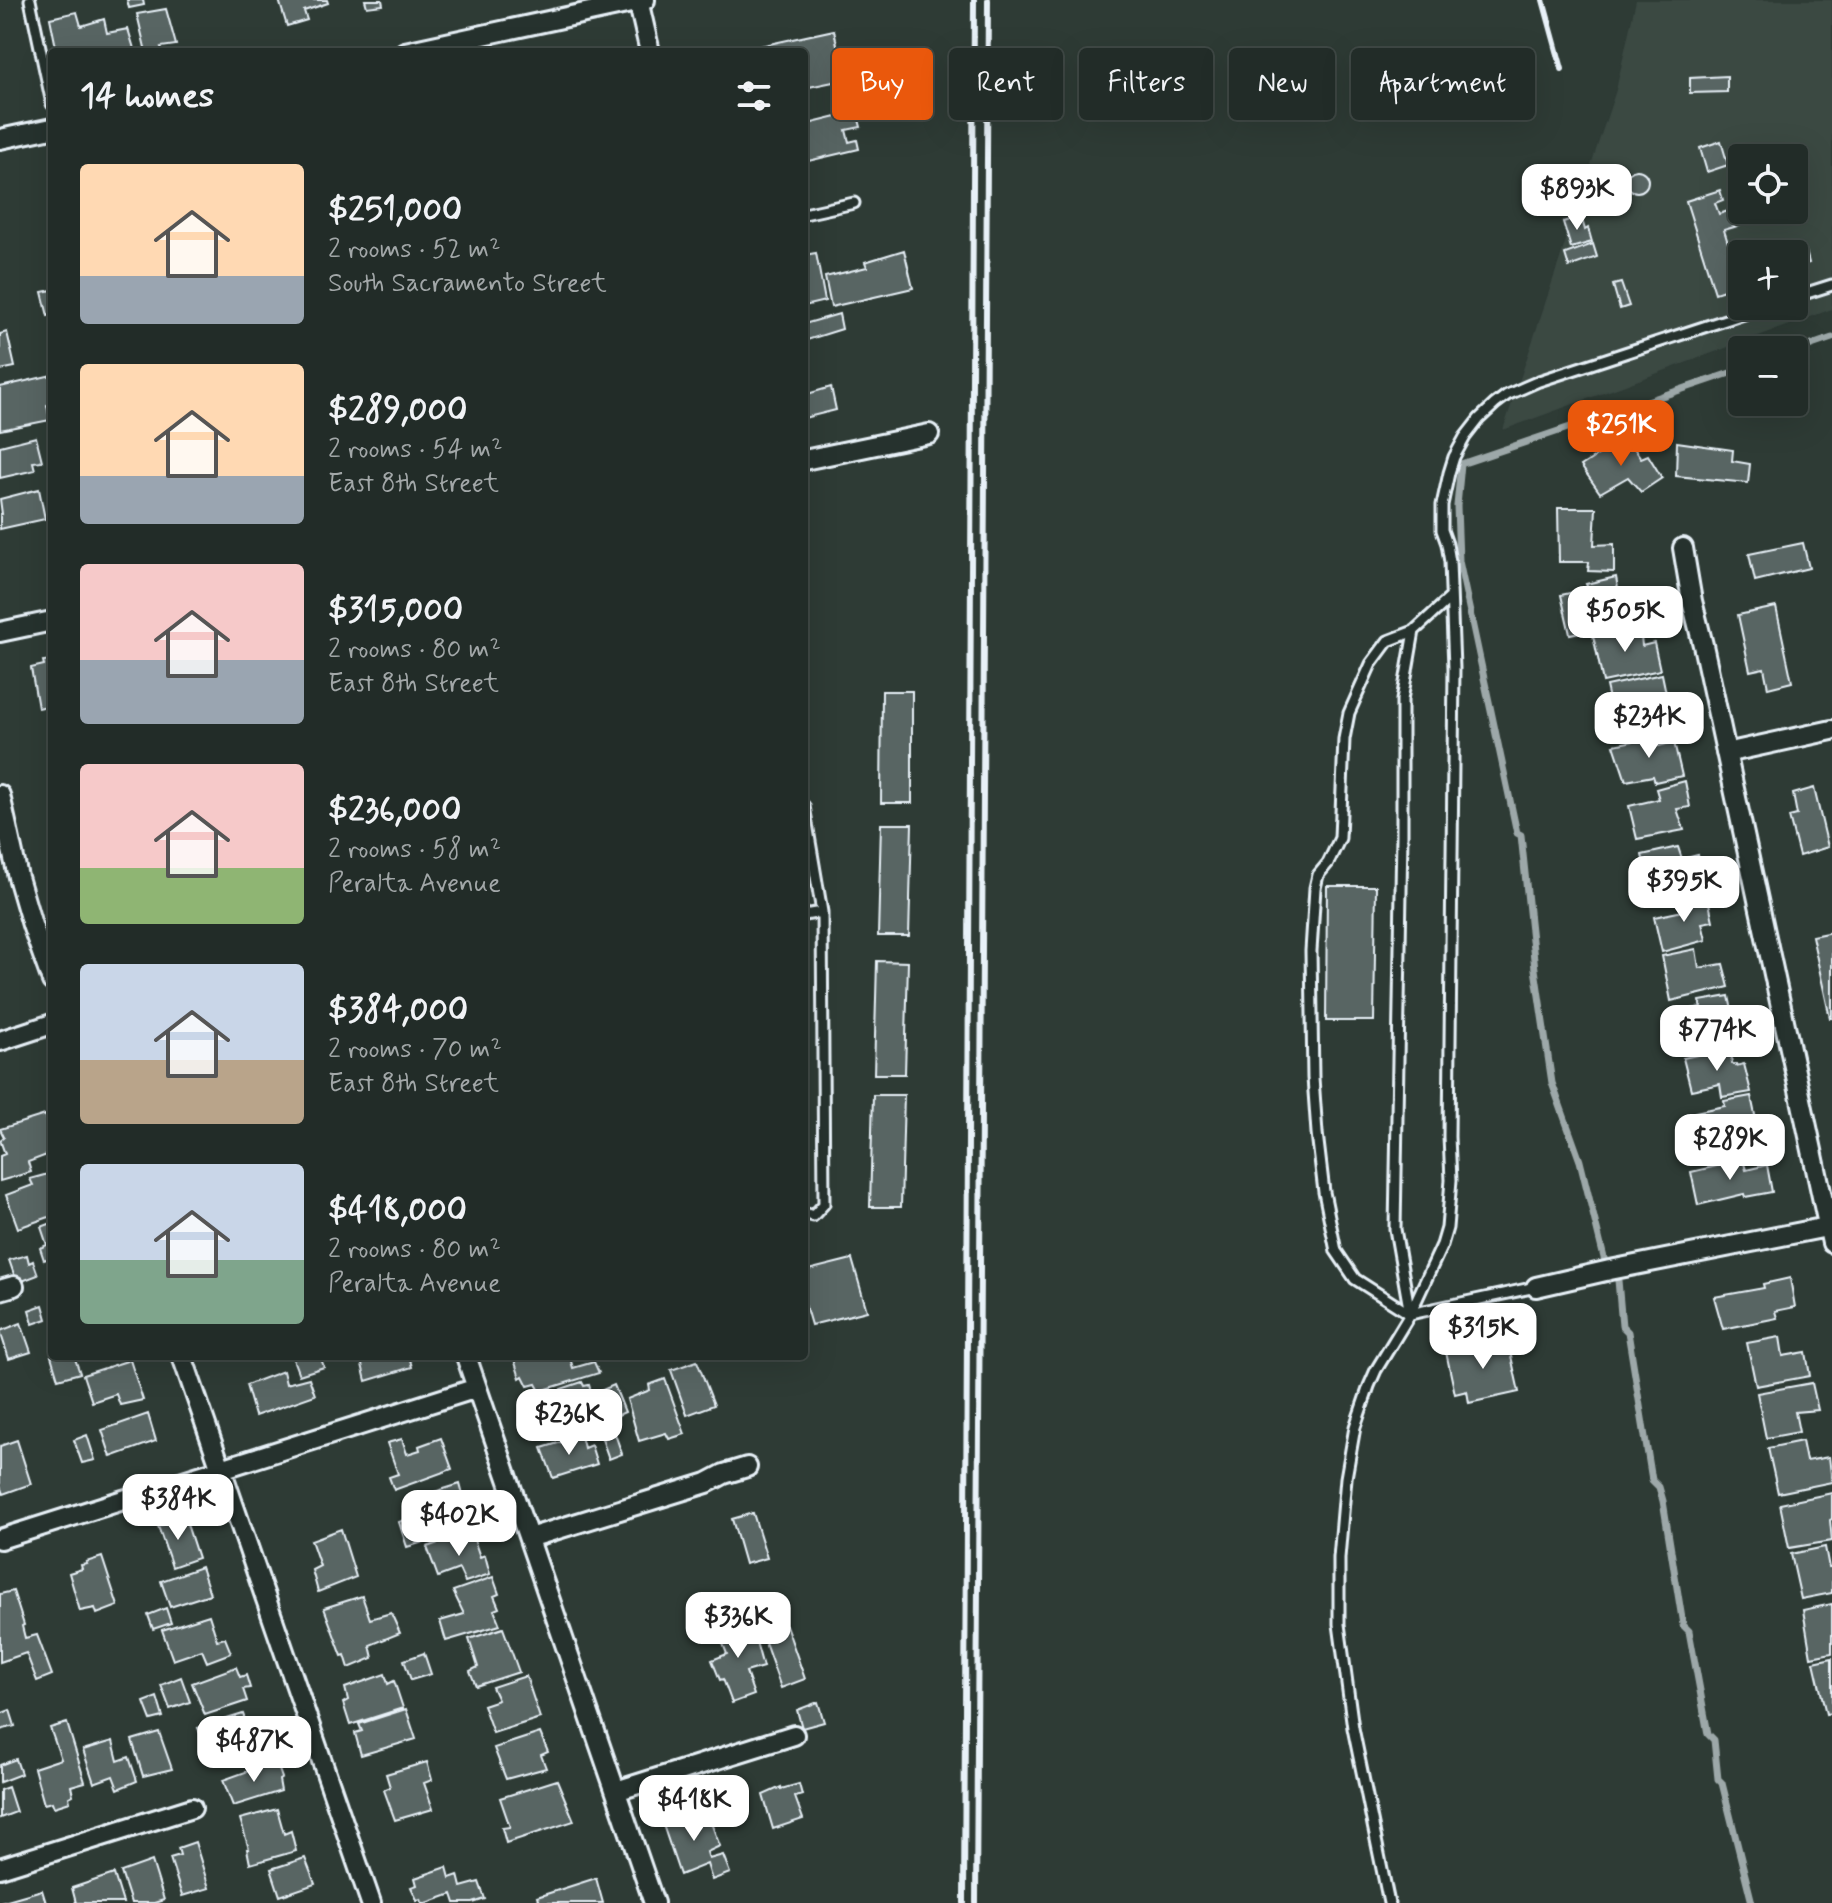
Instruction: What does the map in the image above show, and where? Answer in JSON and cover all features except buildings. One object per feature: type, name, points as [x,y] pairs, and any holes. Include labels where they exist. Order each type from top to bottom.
[{"type":"street","points":[[423,48],[641,0],[649,48]]},
{"type":"street","points":[[0,139],[48,129]]},
{"type":"street","points":[[808,459],[929,434]]},
{"type":"street","points":[[1536,1287],[1624,1267],[1831,1232],[1692,601],[1683,548]]},
{"type":"street","points":[[0,632],[48,622]]},
{"type":"street","points":[[1726,753],[1832,730]]},
{"type":"street","points":[[0,795],[18,877],[48,970]]},
{"type":"street","points":[[0,1041],[48,1025]]},
{"type":"street","points":[[183,1360],[371,1903]]},
{"type":"street","points":[[467,1360],[654,1903]]},
{"type":"street","points":[[0,1539],[477,1388]]},
{"type":"street","points":[[529,1538],[707,1483],[747,1467]]},
{"type":"street","points":[[616,1791],[794,1735]]},
{"type":"street","points":[[0,1868],[192,1808]]},
{"type":"lane","points":[[30,0],[48,85]]},
{"type":"lane","points":[[808,213],[854,203]]},
{"type":"lane","points":[[1808,293],[1832,285]]},
{"type":"lane","points":[[1389,1903],[1353,1728],[1339,1624],[1339,1558],[1346,1478],[1355,1427],[1376,1370],[1410,1314],[1447,1228],[1451,1180],[1454,668],[1450,562],[1442,530],[1442,505],[1454,457],[1465,437],[1479,419],[1507,395],[1539,381],[1728,319]]},
{"type":"lane","points":[[1451,597],[1414,631],[1388,641],[1365,675],[1349,713],[1344,739],[1340,838],[1328,863],[1318,875],[1311,951],[1313,1078],[1324,1192],[1336,1251],[1355,1279],[1410,1314],[1536,1287]]},
{"type":"lane","points":[[1410,1314],[1395,1229],[1402,700],[1414,631]]},
{"type":"lane","points":[[808,830],[822,912],[824,1204],[813,1216],[808,1214]]},
{"type":"lane","points":[[808,914],[822,912]]},
{"type":"shaded area","points":[[1636,0],[1832,0],[1832,309],[1808,318],[1808,240],[1728,240],[1728,320],[1802,320],[1759,336],[1728,336],[1728,347],[1503,430],[1616,90]]},
{"type":"waterway","points":[[1808,346],[1832,338]]},
{"type":"waterway","points":[[1728,374],[1461,464],[1457,506],[1459,561],[1517,833],[1521,835],[1535,969],[1552,1083],[1580,1161],[1607,1270],[1618,1280],[1622,1326],[1628,1332],[1652,1480],[1659,1487],[1663,1501],[1683,1625],[1689,1631],[1708,1734],[1714,1740],[1718,1779],[1722,1783],[1752,1903]]},
{"type":"railway","points":[[964,1903],[974,0]]},
{"type":"railway","points":[[976,1903],[988,0]]},
{"type":"railway","points":[[1543,0],[1562,69]]}]
